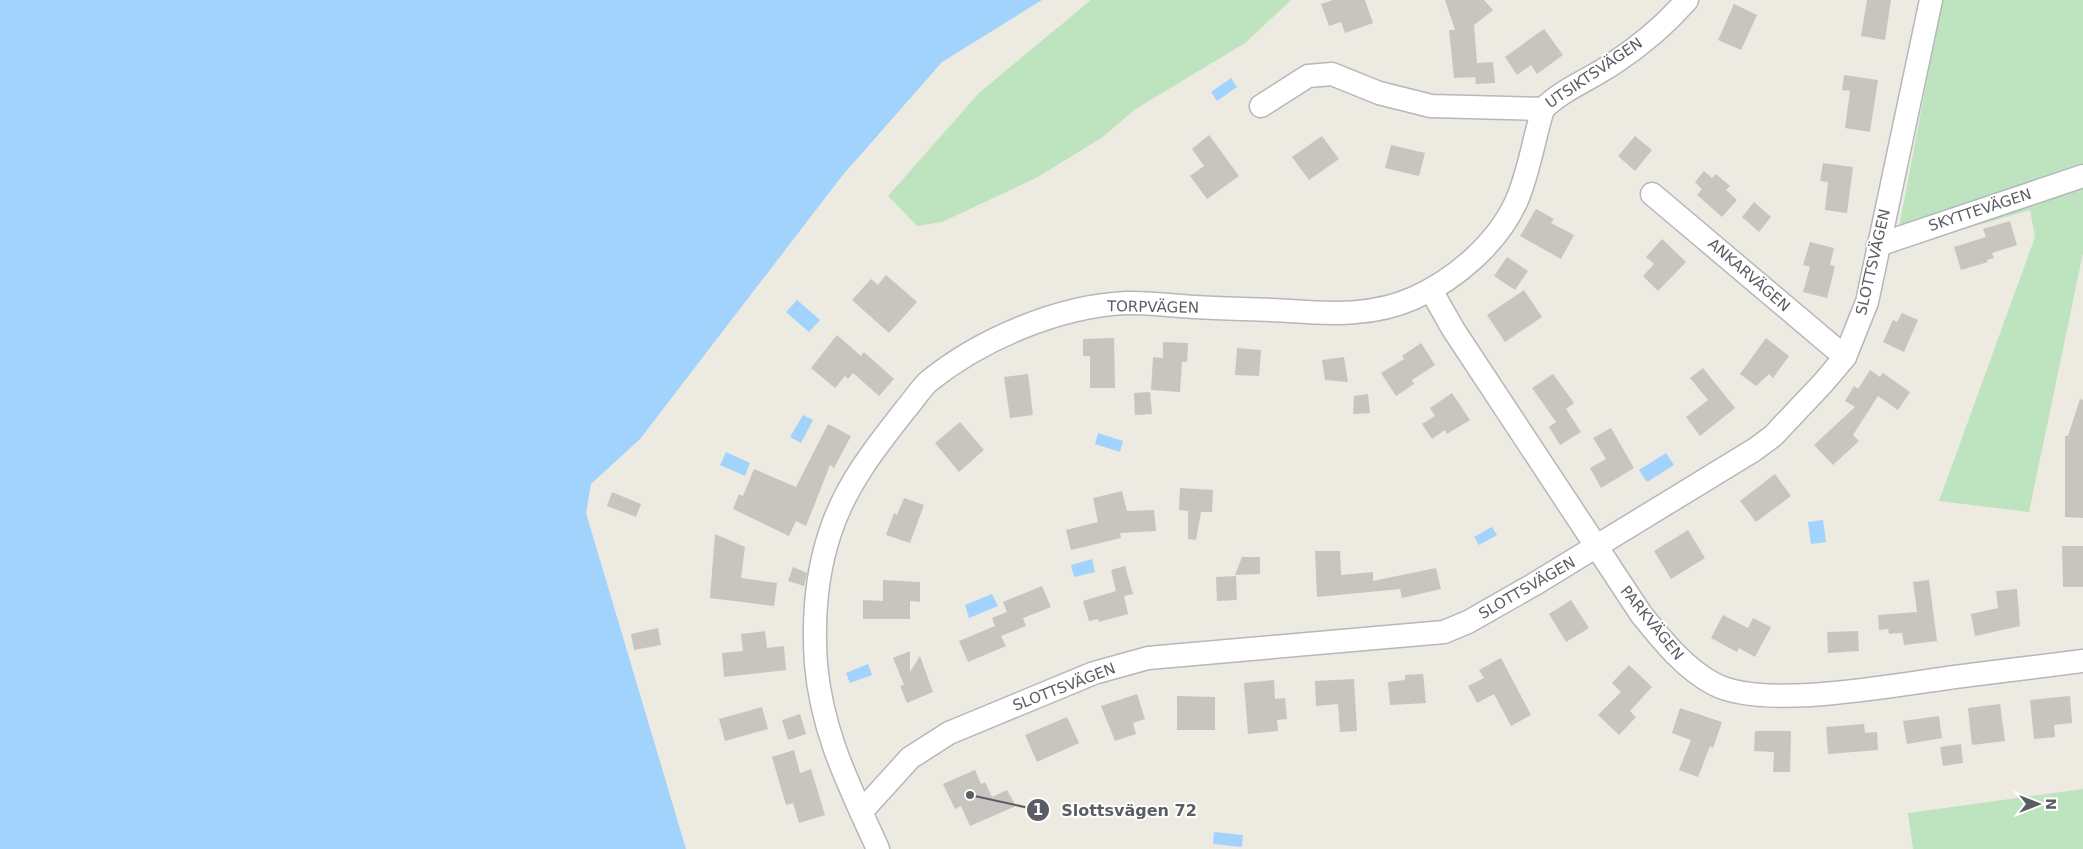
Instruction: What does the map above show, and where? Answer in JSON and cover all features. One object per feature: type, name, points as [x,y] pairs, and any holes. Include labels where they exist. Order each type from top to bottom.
[{"type":"street","name":"UTSIKTSVÄGEN","points":[[1261,106],[1308,76],[1332,74],[1379,93],[1431,106],[1543,109],[1554,98],[1615,63],[1673,16],[1687,0]]},
{"type":"street","name":"SLOTTSVÄGEN","points":[[861,812],[910,758],[949,733],[1094,673],[1148,658],[1444,632],[1468,622],[1596,548],[1754,450],[1773,436],[1845,357],[1867,302],[1931,0]]},
{"type":"street","name":"TORPVÄGEN","points":[[861,812],[839,765],[827,726],[816,666],[815,619],[819,580],[830,532],[849,490],[868,457],[927,383],[967,354],[1023,327],[1081,308],[1126,303],[1308,313],[1366,312],[1392,307],[1432,290],[1467,264],[1499,231],[1518,198],[1543,109]]},
{"type":"street","name":"SKYTTEVÄGEN","points":[[1878,245],[2083,176]]},
{"type":"street","name":"ANKARVÄGEN","points":[[1652,194],[1845,357]]},
{"type":"street","name":"PARKVÄGEN","points":[[1432,290],[1453,329],[1641,614],[1666,645],[1693,671],[1715,685],[1728,689],[1765,694],[1832,692],[2083,661]]},
{"type":"street","points":[[861,812],[878,849]]},
{"type":"green space","points":[[1091,0],[1291,0],[1245,43],[1134,110],[1103,137],[1036,178],[942,222],[917,226],[888,196],[979,93]]},
{"type":"green space","points":[[1942,0],[2083,0],[2083,253],[2029,512],[1939,501],[2035,237],[2030,210],[1895,249]]},
{"type":"green space","points":[[2083,789],[2083,849],[1913,849],[1908,813]]},
{"type":"water","points":[[0,0],[1042,0],[942,62],[842,176],[640,439],[591,484],[586,513],[686,849],[0,849]]},
{"type":"water","points":[[1231,78],[1237,87],[1217,101],[1211,92]]},
{"type":"water","points":[[797,300],[820,320],[809,332],[786,312]]},
{"type":"water","points":[[803,415],[813,420],[801,443],[790,437]]},
{"type":"water","points":[[1098,433],[1123,441],[1120,452],[1095,444]]},
{"type":"water","points":[[726,452],[750,463],[745,476],[720,465]]},
{"type":"water","points":[[1666,453],[1674,465],[1647,482],[1639,470]]},
{"type":"water","points":[[1823,520],[1826,542],[1811,544],[1808,522]]},
{"type":"water","points":[[1492,527],[1497,535],[1479,545],[1474,537]]},
{"type":"water","points":[[1092,559],[1095,572],[1074,577],[1071,565]]},
{"type":"water","points":[[992,594],[998,606],[969,618],[965,605]]},
{"type":"water","points":[[868,664],[872,675],[850,683],[846,673]]},
{"type":"water","points":[[1214,832],[1243,835],[1242,847],[1213,844]]},
{"type":"building","points":[[1333,0],[1365,0],[1373,23],[1345,33],[1341,22],[1329,26],[1321,4]]},
{"type":"building","points":[[1445,0],[1484,0],[1493,10],[1474,25],[1477,63],[1493,62],[1495,83],[1476,84],[1475,77],[1454,78],[1449,30],[1455,30]]},
{"type":"building","points":[[1867,0],[1891,0],[1885,40],[1861,36]]},
{"type":"building","points":[[1734,4],[1757,15],[1741,50],[1718,40]]},
{"type":"building","points":[[1544,29],[1563,55],[1537,74],[1531,65],[1517,75],[1505,57]]},
{"type":"building","points":[[1844,75],[1878,80],[1870,132],[1845,128],[1850,91],[1842,90]]},
{"type":"building","points":[[1209,135],[1239,176],[1207,199],[1190,176],[1204,166],[1192,149]]},
{"type":"building","points":[[1322,136],[1339,159],[1309,180],[1292,157]]},
{"type":"building","points":[[1635,136],[1652,150],[1635,171],[1618,156]]},
{"type":"building","points":[[1391,145],[1425,153],[1419,176],[1385,168]]},
{"type":"building","points":[[1823,163],[1853,167],[1847,213],[1825,210],[1828,182],[1820,181]]},
{"type":"building","points":[[1704,171],[1712,178],[1716,174],[1730,186],[1726,190],[1737,200],[1722,217],[1697,195],[1702,189],[1695,182]]},
{"type":"building","points":[[1754,202],[1771,217],[1759,232],[1742,217]]},
{"type":"building","points":[[1536,209],[1554,219],[1551,223],[1574,235],[1561,259],[1520,236]]},
{"type":"building","points":[[2010,221],[2017,245],[1992,253],[1994,258],[1987,260],[1988,262],[1961,270],[1954,247],[1986,237],[1983,229]]},
{"type":"building","points":[[1662,239],[1686,262],[1658,291],[1643,276],[1654,264],[1646,257]]},
{"type":"building","points":[[1810,242],[1834,248],[1830,265],[1835,266],[1827,298],[1803,292],[1810,267],[1803,265]]},
{"type":"building","points":[[1507,257],[1528,271],[1515,290],[1494,276]]},
{"type":"building","points":[[886,275],[917,302],[889,333],[852,300],[871,279],[878,285]]},
{"type":"building","points":[[1524,290],[1542,317],[1505,342],[1487,315]]},
{"type":"building","points":[[1902,313],[1918,320],[1904,352],[1883,342],[1893,320],[1897,322]]},
{"type":"building","points":[[837,335],[861,356],[864,352],[894,379],[879,396],[853,373],[848,379],[845,376],[835,388],[811,368]]},
{"type":"building","points":[[1114,338],[1115,388],[1090,388],[1090,356],[1083,356],[1083,339]]},
{"type":"building","points":[[1766,338],[1789,356],[1773,378],[1769,374],[1756,386],[1740,374]]},
{"type":"building","points":[[1163,342],[1188,343],[1187,362],[1182,362],[1180,392],[1151,390],[1153,357],[1163,358]]},
{"type":"building","points":[[1421,343],[1435,365],[1412,380],[1414,384],[1396,396],[1381,373],[1404,359],[1402,356]]},
{"type":"building","points":[[1237,348],[1261,350],[1259,376],[1235,375]]},
{"type":"building","points":[[1344,357],[1348,382],[1325,380],[1322,360]]},
{"type":"building","points":[[1703,368],[1735,408],[1700,436],[1686,417],[1708,400],[1690,378]]},
{"type":"building","points":[[1870,370],[1880,377],[1883,373],[1910,392],[1898,410],[1878,396],[1853,435],[1859,441],[1833,465],[1814,445],[1855,407],[1845,401],[1854,386],[1858,389]]},
{"type":"building","points":[[1028,374],[1033,415],[1010,418],[1004,377]]},
{"type":"building","points":[[1553,374],[1574,403],[1566,409],[1581,432],[1560,445],[1549,427],[1556,422],[1532,388]]},
{"type":"building","points":[[1150,392],[1152,414],[1135,415],[1134,393]]},
{"type":"building","points":[[1452,393],[1470,420],[1447,434],[1445,430],[1432,439],[1422,424],[1435,416],[1430,408]]},
{"type":"building","points":[[1368,394],[1370,413],[1353,414],[1354,396]]},
{"type":"building","points":[[2080,399],[2083,400],[2083,518],[2065,517],[2065,436],[2068,436]]},
{"type":"building","points":[[960,422],[984,450],[959,472],[935,443]]},
{"type":"building","points":[[828,424],[851,436],[834,468],[830,465],[806,526],[796,521],[789,536],[733,509],[739,494],[743,496],[754,469],[796,487]]},
{"type":"building","points":[[1611,428],[1634,468],[1601,488],[1590,468],[1606,459],[1593,438]]},
{"type":"building","points":[[1775,474],[1791,496],[1756,522],[1740,501]]},
{"type":"building","points":[[1180,488],[1213,490],[1212,512],[1201,512],[1196,540],[1188,539],[1188,511],[1179,510]]},
{"type":"building","points":[[1122,491],[1127,511],[1154,510],[1156,531],[1120,533],[1121,538],[1071,550],[1066,530],[1098,522],[1093,498]]},
{"type":"building","points":[[612,492],[641,504],[636,517],[607,506]]},
{"type":"building","points":[[904,498],[924,505],[910,543],[886,535],[894,513],[897,515]]},
{"type":"building","points":[[1688,530],[1705,558],[1671,579],[1654,551]]},
{"type":"building","points":[[715,534],[745,547],[741,578],[777,583],[774,606],[710,598]]},
{"type":"building","points":[[2062,546],[2083,546],[2083,587],[2063,587]]},
{"type":"building","points":[[1315,551],[1340,551],[1341,575],[1373,572],[1373,581],[1436,568],[1441,589],[1402,598],[1400,589],[1317,597]]},
{"type":"building","points":[[1242,557],[1260,557],[1260,574],[1235,575]]},
{"type":"building","points":[[1125,566],[1133,594],[1124,596],[1128,614],[1099,622],[1098,619],[1089,621],[1083,601],[1116,591],[1111,570]]},
{"type":"building","points":[[793,567],[807,573],[804,586],[788,581]]},
{"type":"building","points":[[1236,576],[1237,600],[1217,601],[1216,577]]},
{"type":"building","points":[[883,580],[920,582],[920,602],[910,601],[910,619],[863,619],[863,600],[883,601]]},
{"type":"building","points":[[1929,580],[1937,641],[1904,645],[1902,633],[1889,634],[1888,629],[1879,630],[1878,615],[1917,612],[1913,582]]},
{"type":"building","points":[[1042,586],[1051,607],[1023,618],[1026,626],[1001,636],[1006,646],[968,662],[959,641],[995,626],[992,618],[1007,612],[1003,602]]},
{"type":"building","points":[[2017,589],[2020,626],[1975,636],[1971,614],[1998,608],[1996,591]]},
{"type":"building","points":[[1571,600],[1589,628],[1566,642],[1549,614]]},
{"type":"building","points":[[1723,615],[1748,628],[1753,618],[1771,627],[1755,657],[1739,648],[1737,652],[1711,638]]},
{"type":"building","points":[[658,628],[661,645],[634,650],[631,634]]},
{"type":"building","points":[[765,631],[767,648],[784,646],[786,670],[724,677],[722,653],[743,651],[741,634]]},
{"type":"building","points":[[1858,631],[1859,651],[1828,653],[1827,632]]},
{"type":"building","points":[[910,651],[910,672],[920,656],[933,692],[907,703],[900,686],[904,685],[893,658]]},
{"type":"building","points":[[1501,658],[1531,715],[1511,726],[1494,694],[1477,703],[1468,686],[1484,678],[1479,670]]},
{"type":"building","points":[[1629,665],[1652,687],[1630,711],[1636,717],[1619,735],[1598,715],[1621,692],[1612,683]]},
{"type":"building","points":[[1423,674],[1426,703],[1390,705],[1388,682],[1405,680],[1405,675]]},
{"type":"building","points":[[1354,679],[1357,731],[1340,732],[1338,704],[1316,706],[1315,681]]},
{"type":"building","points":[[1274,680],[1275,699],[1285,698],[1287,719],[1277,720],[1278,731],[1248,734],[1244,683]]},
{"type":"building","points":[[1137,694],[1145,719],[1133,723],[1136,734],[1115,741],[1101,706]]},
{"type":"building","points":[[1177,696],[1215,697],[1215,730],[1177,730]]},
{"type":"building","points":[[2070,696],[2072,723],[2054,725],[2055,737],[2034,739],[2030,700]]},
{"type":"building","points":[[2000,704],[2005,741],[1972,745],[1968,708]]},
{"type":"building","points":[[762,707],[768,729],[725,741],[719,719]]},
{"type":"building","points":[[1680,708],[1722,722],[1713,748],[1710,746],[1698,777],[1679,770],[1691,740],[1672,733]]},
{"type":"building","points":[[800,714],[806,734],[788,740],[782,720]]},
{"type":"building","points":[[1939,716],[1942,738],[1907,744],[1903,721]]},
{"type":"building","points":[[1067,717],[1079,743],[1037,762],[1025,735]]},
{"type":"building","points":[[1864,724],[1865,733],[1877,732],[1878,750],[1828,754],[1826,727]]},
{"type":"building","points":[[1755,731],[1791,731],[1790,772],[1773,772],[1774,752],[1754,751]]},
{"type":"building","points":[[1961,744],[1963,763],[1943,766],[1940,747]]},
{"type":"building","points":[[794,750],[800,773],[811,769],[825,815],[799,823],[793,803],[786,805],[772,757]]},
{"type":"building","points":[[975,770],[981,784],[985,782],[992,797],[1007,790],[1016,806],[970,826],[961,806],[955,809],[943,784]]},
{"type":"place","name":"Slottsvägen 72","points":[[970,795]]}]
